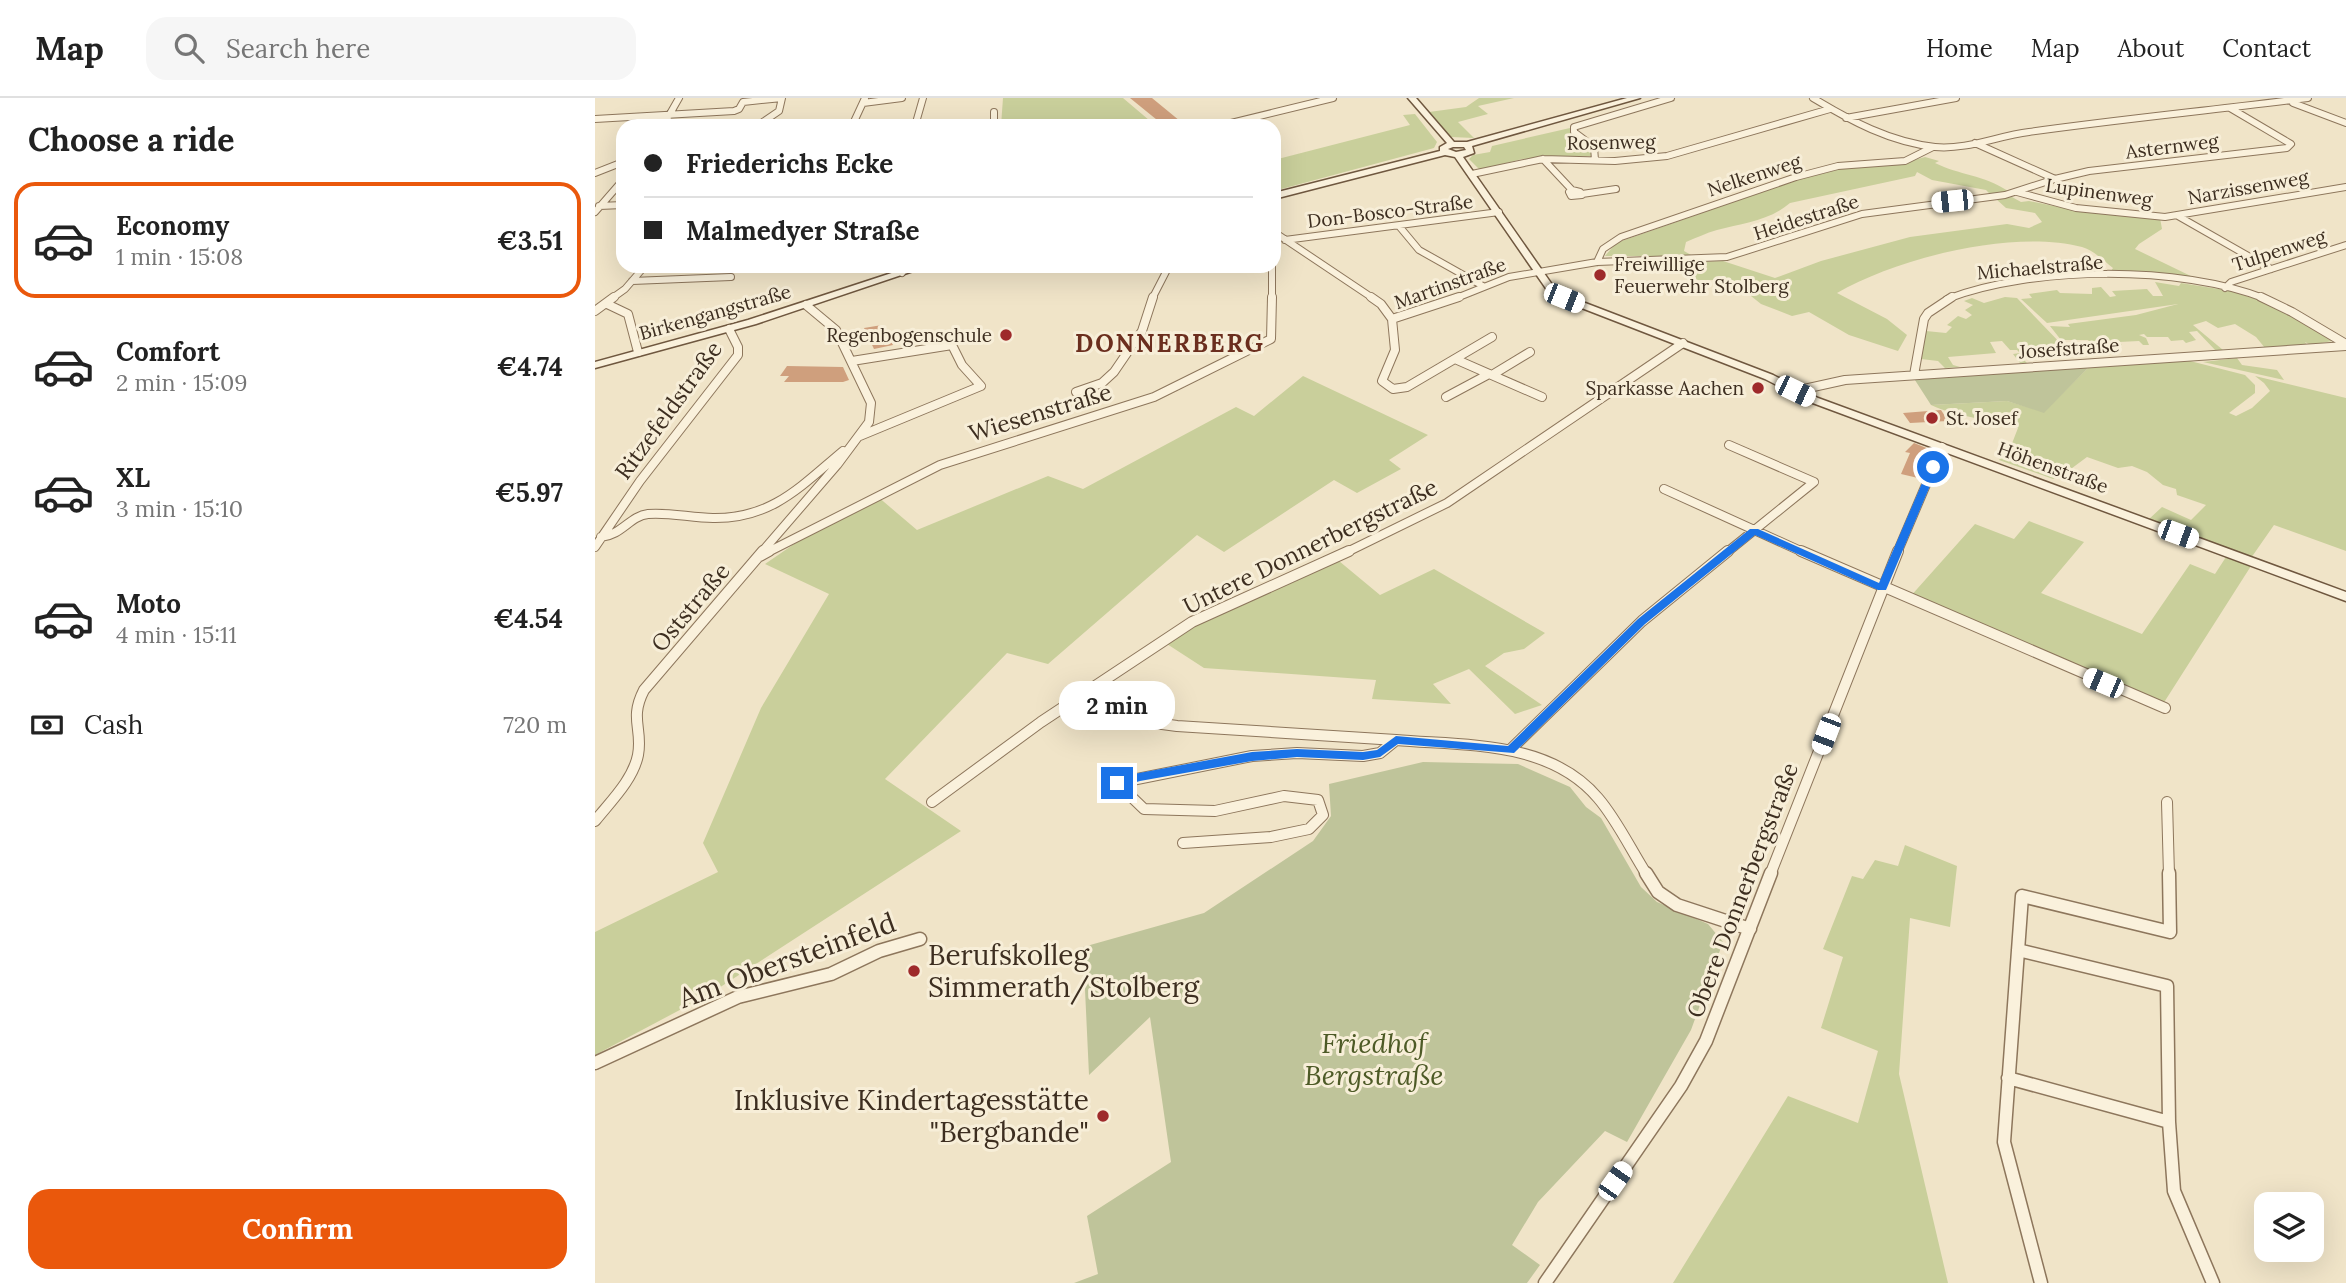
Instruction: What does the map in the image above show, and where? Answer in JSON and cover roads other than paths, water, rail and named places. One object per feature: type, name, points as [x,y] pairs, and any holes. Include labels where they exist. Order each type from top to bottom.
[{"type":"street","points":[[667,119],[679,98]]},
{"type":"street","points":[[595,119],[737,110],[743,102],[782,98],[779,111],[767,119]]},
{"type":"street","points":[[855,119],[864,101],[902,98]]},
{"type":"street","points":[[917,119],[923,98]]},
{"type":"street","points":[[1247,119],[1333,98]]},
{"type":"street","points":[[1412,98],[1452,144]]},
{"type":"street","points":[[1444,152],[1444,148],[1452,144],[1467,145],[1636,98]]},
{"type":"street","points":[[1595,160],[1594,147],[1574,132],[1574,127],[1671,98]]},
{"type":"street","points":[[1813,98],[1868,129],[1933,147],[1955,148],[2017,133],[2308,98]]},
{"type":"street","points":[[1845,118],[1956,98]]},
{"type":"street","points":[[2286,102],[2302,104],[2346,123]]},
{"type":"street","name":"Asternweg","points":[[2039,183],[2089,171],[2287,148],[2291,144],[2230,107]]},
{"type":"street","name":"Rosenweg","points":[[1472,174],[1543,159],[1628,160],[1667,156],[1831,109]]},
{"type":"street","points":[[994,112],[994,119]]},
{"type":"street","points":[[1975,143],[2055,179]]},
{"type":"street","points":[[1281,193],[1444,152],[1458,155],[1471,151],[1467,145]]},
{"type":"street","name":"Nelkenweg","points":[[1597,261],[1601,250],[1621,237],[1795,177],[1838,166],[1905,161],[1933,147]]},
{"type":"street","name":"Höhenstraße","points":[[1458,155],[1538,271],[1551,288],[1564,298],[1769,377],[1795,391],[2346,597]]},
{"type":"street","points":[[1543,159],[1572,191],[1569,193],[1573,197],[1616,189]]},
{"type":"street","points":[[595,173],[616,165]]},
{"type":"street","name":"Heidestraße","points":[[1538,271],[1597,261],[1727,257],[1862,214],[2017,192],[2039,183]]},
{"type":"street","points":[[595,212],[616,187]]},
{"type":"street","name":"Narzissenweg","points":[[2178,216],[2346,187]]},
{"type":"street","name":"Lupinenweg","points":[[2017,192],[2076,208],[2178,216]]},
{"type":"street","points":[[598,206],[616,205]]},
{"type":"street","name":"Don-Bosco-Straße","points":[[1285,240],[1499,212]]},
{"type":"street","name":"Narzissenweg","points":[[2178,216],[2270,269]]},
{"type":"street","points":[[1399,226],[1419,250],[1483,286]]},
{"type":"street","points":[[1281,237],[1381,304],[1392,319]]},
{"type":"street","name":"Tulpenweg","points":[[2225,288],[2231,282],[2346,245]]},
{"type":"street","name":"Martinstraße","points":[[1492,337],[1407,387],[1393,389],[1382,381],[1395,350],[1392,319],[1509,277],[1538,271]]},
{"type":"street","points":[[595,311],[607,304],[639,273]]},
{"type":"street","name":"Birkengangstraße","points":[[595,365],[806,305],[888,273]]},
{"type":"street","points":[[1076,392],[1102,383],[1114,373],[1142,331],[1151,302],[1166,273]]},
{"type":"street","name":"Wiesenstraße","points":[[756,558],[791,542],[872,497],[948,461],[1154,397],[1271,338],[1272,273]]},
{"type":"street","points":[[632,281],[731,277]]},
{"type":"street","name":"Michaelstraße","points":[[1914,375],[1926,316],[1946,299],[1970,289],[2042,279],[2163,277],[2225,288],[2278,304],[2346,345]]},
{"type":"street","points":[[607,304],[628,314],[638,352]]},
{"type":"street","name":"Oststraße","points":[[595,821],[637,757],[634,714],[645,690],[837,466],[869,422],[871,410],[852,361],[836,330],[806,305]]},
{"type":"street","name":"Ritzefeldstraße","points":[[595,547],[640,481],[738,355],[738,347],[729,329]]},
{"type":"street","name":"Untere Donnerbergstraße","points":[[932,802],[1001,750],[1209,613],[1372,541],[1447,503],[1683,343]]},
{"type":"street","points":[[601,537],[616,536],[635,518],[647,514],[735,517],[757,514],[775,504],[857,439],[981,386],[962,365],[951,345],[852,361]]},
{"type":"street","name":"Josefstraße","points":[[1795,391],[1829,382],[2346,345]]},
{"type":"street","points":[[1446,397],[1530,352]]},
{"type":"street","points":[[1455,359],[1542,397]]},
{"type":"street","points":[[1510,750],[1642,621],[1814,482],[1729,445]]},
{"type":"street","name":"Obere Donnerbergstraße","points":[[1545,1283],[1681,1086],[1706,1041],[1882,588],[1942,447]]},
{"type":"street","points":[[1664,489],[1882,588],[2165,708]]},
{"type":"street","points":[[1092,688],[1104,704],[1140,721],[1510,750],[1546,759],[1588,787],[1621,832],[1657,892],[1677,905],[1751,929]]},
{"type":"street","points":[[1182,843],[1271,837],[1309,829],[1323,815],[1318,800],[1284,796],[1215,811],[1144,809],[1117,783],[1263,755],[1372,755],[1380,753],[1396,740]]},
{"type":"street","points":[[2041,1283],[2005,1152],[2004,1131],[2022,897],[2170,932],[2167,802]]},
{"type":"street","name":"Am Obersteinfeld","points":[[595,1063],[738,998],[831,974],[879,951],[920,939]]},
{"type":"street","points":[[2018,950],[2167,986],[2169,1122],[2174,1191],[2213,1283]]},
{"type":"street","points":[[2008,1078],[2169,1122]]},
{"type":"place","name":"Freiwillige Feuerwehr Stolberg","points":[[1600,275]]},
{"type":"place","name":"Regenbogenschule","points":[[1006,335]]},
{"type":"place","name":"Sparkasse Aachen","points":[[1758,388]]},
{"type":"place","name":"St. Josef","points":[[1932,418]]},
{"type":"place","name":"Berufskolleg Simmerath/Stolberg","points":[[914,971]]},
{"type":"place","name":"Inklusive Kindertagesstätte \"Bergbande\"","points":[[1103,1116]]},
{"type":"district","name":"DONNERBERG","points":[[1170,343]]},
{"type":"park label","name":"Friedhof Bergstraße","points":[[1374,1059]]}]
